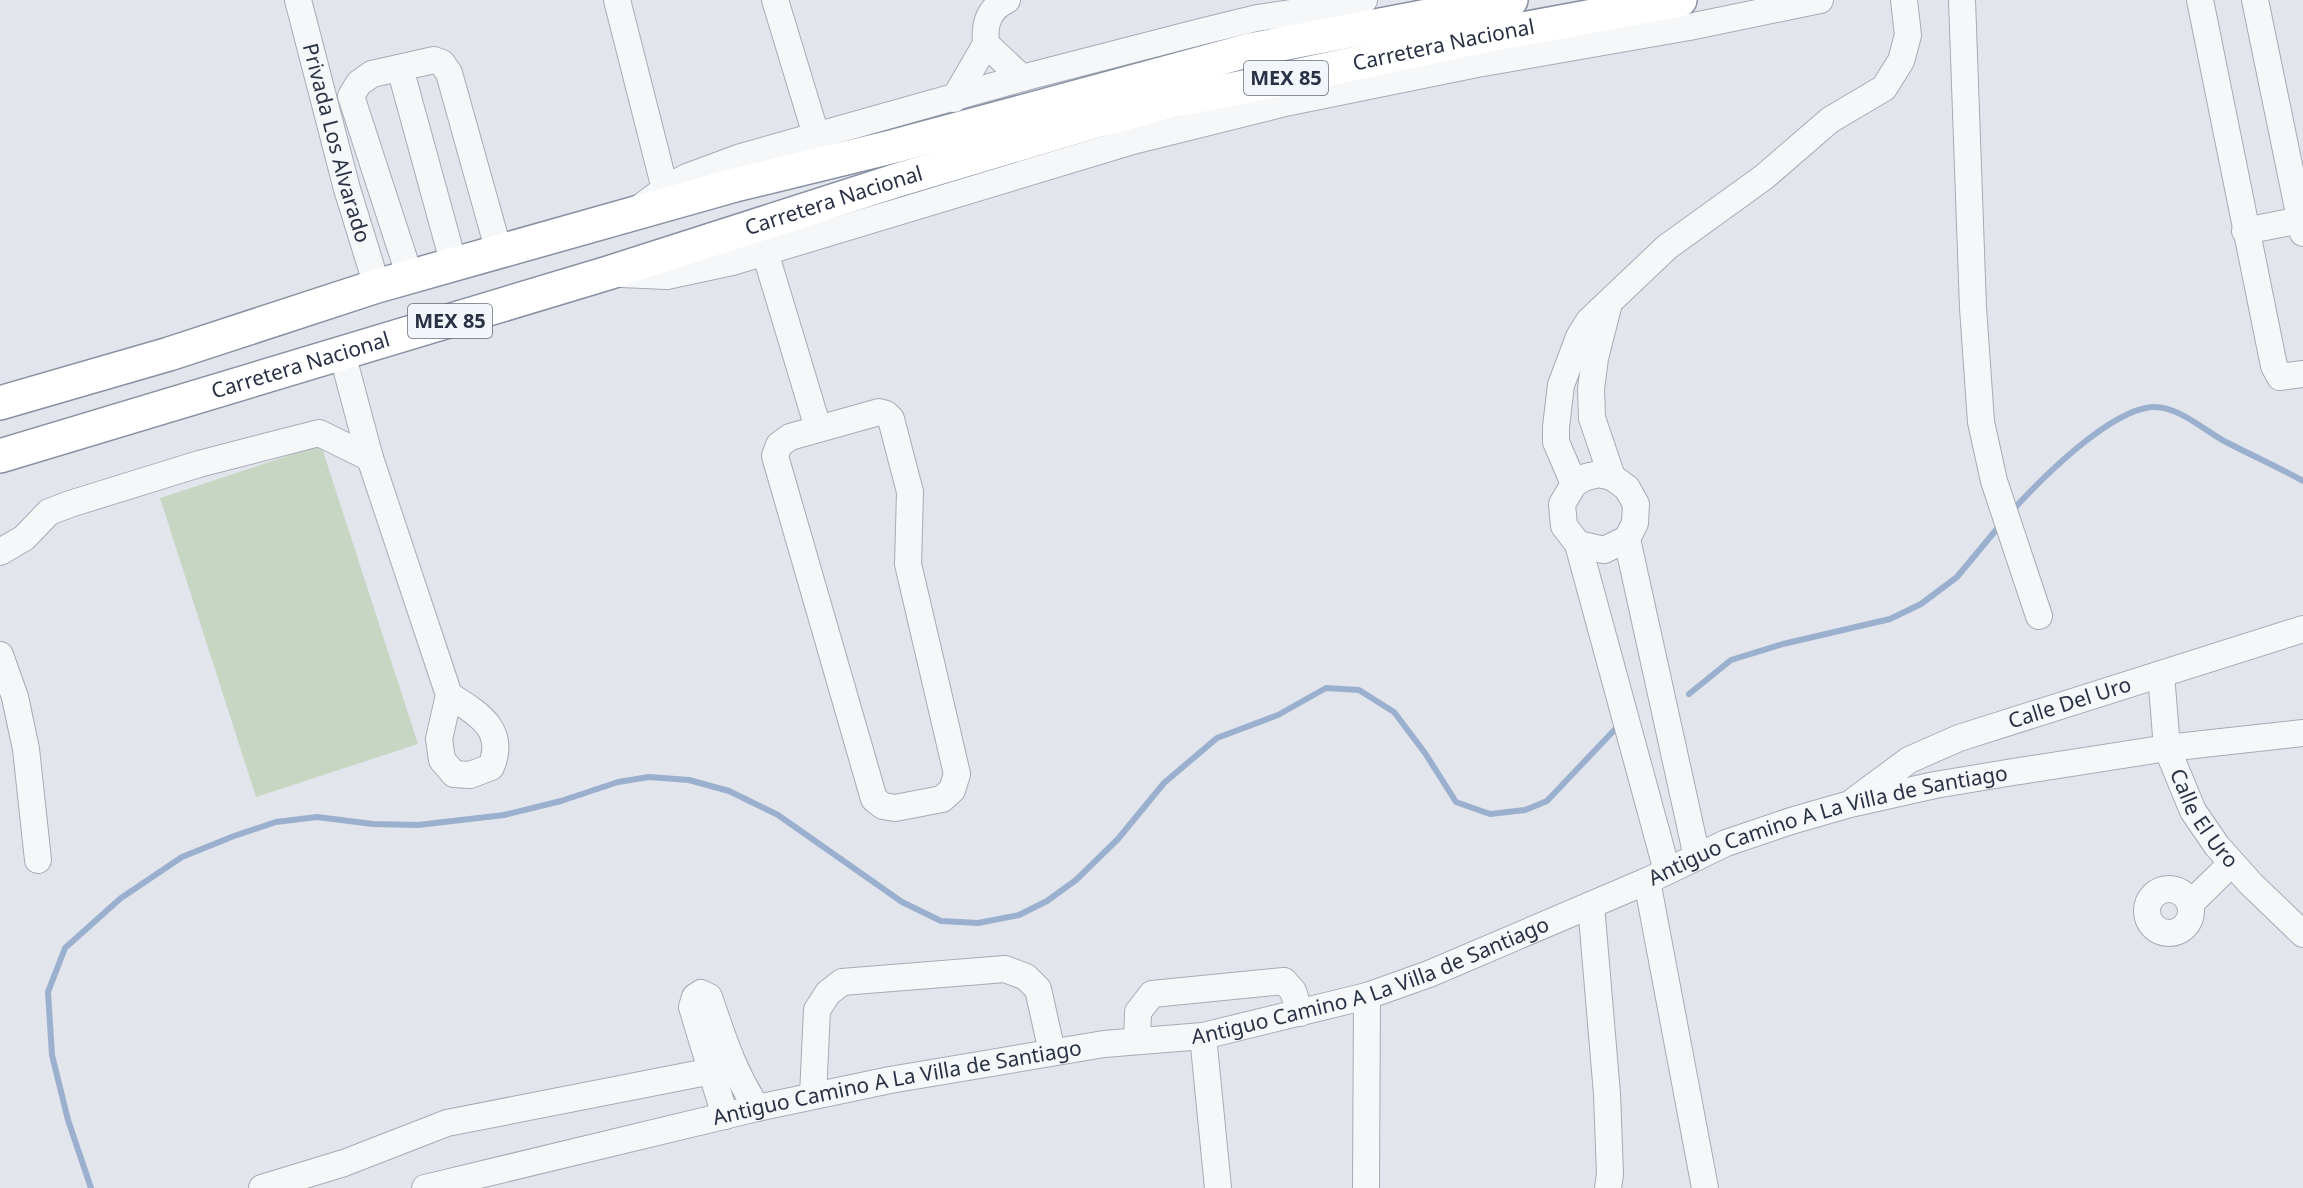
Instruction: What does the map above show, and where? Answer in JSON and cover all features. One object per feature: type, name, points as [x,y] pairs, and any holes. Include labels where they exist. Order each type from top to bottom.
[{"type":"highway","name":"Carretera Nacional","points":[[0,403],[169,354],[377,286],[735,185],[895,146],[1250,50],[1511,0]]},
{"type":"highway","name":"Carretera Nacional","points":[[0,456],[609,273],[898,180],[1100,120],[1176,100],[1484,36],[1680,0]]},
{"type":"street","name":"Privada Los Alvarado","points":[[298,0],[347,189],[377,286]]},
{"type":"street","points":[[617,0],[665,189]]},
{"type":"street","points":[[775,0],[816,135]]},
{"type":"street","points":[[1007,0],[992,9],[984,32],[986,44],[1022,78]]},
{"type":"street","points":[[1574,484],[1556,442],[1561,386],[1579,337],[1589,321],[1667,247],[1764,177],[1830,120],[1884,88],[1901,61],[1906,44],[1908,35],[1904,0]]},
{"type":"street","points":[[1962,0],[1973,308],[1981,422],[1994,481],[2039,616]]},
{"type":"street","points":[[2200,0],[2274,366],[2280,377],[2303,374]]},
{"type":"street","points":[[2246,231],[2302,226],[2255,0]]},
{"type":"street","name":"MEX 85","points":[[609,273],[667,276],[697,271],[1129,142],[1285,103],[1477,64],[1689,27],[1806,1]]},
{"type":"street","name":"MEX 85","points":[[631,215],[665,189],[687,177],[741,157],[954,99],[1022,78],[1257,18],[1345,2]]},
{"type":"street","points":[[954,99],[986,44]]},
{"type":"street","points":[[410,277],[351,96],[359,83],[372,74],[434,60],[442,63],[449,73],[499,252]]},
{"type":"street","points":[[400,68],[454,265]]},
{"type":"street","points":[[765,252],[818,428]]},
{"type":"street","points":[[1610,301],[1597,343],[1591,388],[1592,418],[1612,477]]},
{"type":"street","points":[[342,353],[370,458],[449,695]]},
{"type":"street","points":[[879,412],[891,419],[910,492],[908,564],[957,774],[952,790],[942,799],[895,808],[883,806],[874,799],[775,456],[779,445],[790,437],[818,428],[879,412]]},
{"type":"street","points":[[0,552],[24,537],[49,512],[70,504],[199,464],[319,433],[370,458]]},
{"type":"street","points":[[1578,544],[1604,550],[1627,539],[1635,523],[1636,504],[1627,488],[1612,477],[1599,474],[1586,477],[1574,484],[1563,504],[1564,526],[1578,544],[1657,876],[1705,1188]]},
{"type":"street","points":[[1627,539],[1697,857]]},
{"type":"street","name":"Calle Del Uro","points":[[1850,804],[1879,780],[1909,760],[1959,738],[2303,629]]},
{"type":"street","points":[[0,655],[15,697],[26,749],[38,860]]},
{"type":"street","name":"Calle El Uro","points":[[2161,674],[2167,748],[2193,811],[2217,846],[2232,863],[2303,934]]},
{"type":"street","name":"Antiguo Camino A La Villa de Santiago","points":[[425,1188],[813,1095],[1104,1044],[1203,1036],[1367,996],[1429,974],[1591,905],[1726,843],[1850,804],[1935,785],[2167,748],[2303,733]]},
{"type":"street","points":[[2190,904],[2232,863]]},
{"type":"street","points":[[1591,905],[1607,1094],[1610,1174],[1608,1188]]},
{"type":"street","points":[[813,1095],[817,1010],[828,993],[842,982],[1005,969],[1026,977],[1038,989],[1052,1052]]},
{"type":"street","points":[[1137,1041],[1138,1012],[1152,994],[1284,981],[1293,991],[1300,1013]]},
{"type":"street","points":[[1366,1188],[1367,996]]},
{"type":"street","points":[[1203,1036],[1218,1188]]},
{"type":"street","points":[[721,1067],[741,1084],[757,1108]]},
{"type":"street","points":[[721,1067],[725,1116]]},
{"type":"street","points":[[262,1188],[344,1163],[447,1123],[721,1067]]},
{"type":"green space","points":[[321,445],[418,744],[256,797],[160,498]]},
{"type":"waterway","points":[[2011,512],[2057,466],[2096,434],[2134,411],[2152,407],[2161,407],[2181,414],[2226,442],[2303,481]]},
{"type":"waterway","points":[[1689,694],[1731,660],[1783,644],[1890,619],[1921,604],[1957,577],[2001,524]]},
{"type":"waterway","points":[[91,1188],[68,1120],[52,1055],[48,992],[65,948],[121,898],[182,857],[276,822],[317,817],[373,824],[418,825],[504,815],[561,801],[618,782],[649,777],[689,780],[729,791],[778,815],[902,902],[941,921],[978,923],[1019,915],[1047,901],[1076,880],[1118,839],[1164,783],[1217,738],[1278,715],[1326,688],[1359,690],[1394,712],[1425,753],[1456,802],[1490,814],[1525,810],[1547,801],[1620,724]]}]
